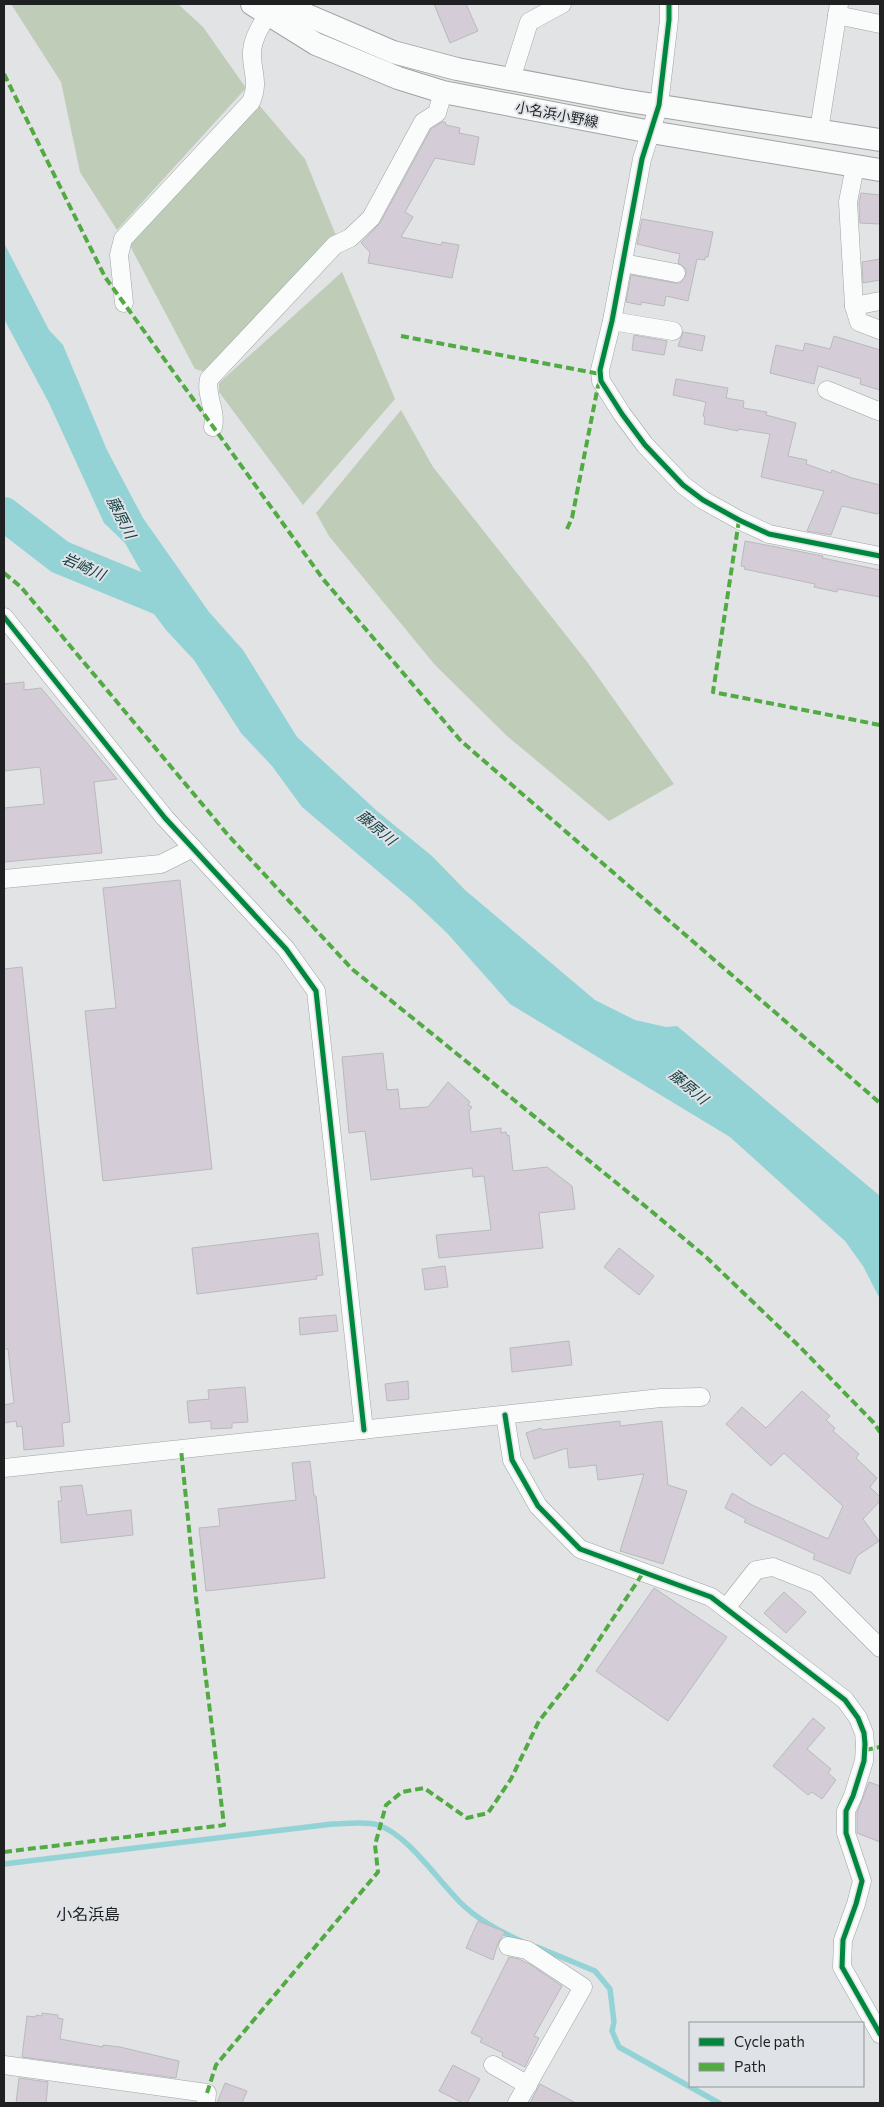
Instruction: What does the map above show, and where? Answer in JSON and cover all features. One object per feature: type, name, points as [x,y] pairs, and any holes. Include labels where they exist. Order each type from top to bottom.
[{"type":"main road","name":"小名浜小野線","points":[[268,8],[295,10],[393,52],[457,69],[660,105],[880,140]]},
{"type":"main road","name":"小名浜小野線","points":[[268,8],[316,44],[398,78],[443,92],[651,132],[880,170]]},
{"type":"street","points":[[511,79],[529,22],[562,4]]},
{"type":"street","points":[[669,4],[660,105],[642,159],[612,321],[600,370],[601,381],[645,445],[683,485],[739,520],[769,534],[880,556]]},
{"type":"street","points":[[124,303],[120,255],[123,239],[251,102],[256,92],[252,51],[258,30],[268,8]]},
{"type":"street","points":[[819,130],[838,9],[880,24]]},
{"type":"street","points":[[213,427],[214,422],[208,390],[209,379],[335,246],[350,238],[371,218],[424,122],[437,113],[443,92]]},
{"type":"street","points":[[855,166],[848,202],[854,306],[859,322],[880,330]]},
{"type":"street","points":[[623,264],[676,272]]},
{"type":"street","points":[[854,306],[880,301]]},
{"type":"street","points":[[612,321],[673,331]]},
{"type":"street","points":[[827,390],[878,411],[880,410]]},
{"type":"street","points":[[4,617],[165,818],[286,949],[316,991],[364,1430]]},
{"type":"street","points":[[4,879],[161,864],[193,848]]},
{"type":"street","points":[[4,1468],[671,1397],[701,1397]]},
{"type":"street","points":[[505,1416],[512,1460],[538,1506],[580,1549],[711,1597],[845,1700],[858,1718],[864,1733],[864,1761],[853,1796],[846,1810],[845,1822],[846,1832],[862,1881],[843,1940],[842,1967],[880,2034]]},
{"type":"street","points":[[726,1608],[756,1570],[773,1567],[816,1584],[880,1648]]},
{"type":"street","points":[[508,1946],[527,1950],[583,1987],[517,2103]]},
{"type":"street","points":[[4,2066],[208,2094],[206,2103]]},
{"type":"street","points":[[493,2066],[528,2085]]},
{"type":"green space","points":[[11,4],[178,4],[203,27],[246,88],[117,230],[80,172],[61,82]]},
{"type":"green space","points":[[259,105],[305,159],[337,238],[212,374],[195,369],[129,244]]},
{"type":"green space","points":[[342,272],[395,399],[303,505],[219,392],[219,383]]},
{"type":"green space","points":[[401,410],[433,467],[588,663],[674,784],[609,821],[507,736],[435,665],[329,536],[316,513]]},
{"type":"water","name":"藤原川","points":[[4,243],[49,330],[63,345],[107,450],[143,518],[209,612],[243,650],[297,737],[377,811],[432,856],[465,890],[595,1000],[635,1020],[666,1027],[677,1026],[880,1196],[880,1299],[863,1266],[845,1241],[730,1137],[510,1004],[447,933],[412,900],[302,807],[272,766],[241,733],[194,660],[166,630],[151,610],[147,582],[125,543],[104,523],[49,403],[4,319]]},
{"type":"building","points":[[434,4],[466,4],[478,31],[450,43]]},
{"type":"building","points":[[445,122],[446,125],[460,128],[459,133],[479,137],[474,165],[435,158],[405,212],[413,217],[401,237],[441,245],[442,242],[459,245],[452,278],[368,263],[370,252],[361,243],[380,223],[431,129]]},
{"type":"building","points":[[861,193],[880,195],[880,224],[860,223],[859,203]]},
{"type":"building","points":[[642,219],[713,232],[708,257],[705,257],[705,260],[697,259],[688,301],[666,296],[664,306],[641,302],[641,305],[626,302],[631,275],[680,283],[686,275],[686,269],[678,263],[680,254],[637,244]]},
{"type":"building","points":[[880,259],[880,280],[863,283],[862,262]]},
{"type":"building","points":[[683,332],[705,336],[702,351],[678,346]]},
{"type":"building","points":[[634,335],[667,341],[664,355],[632,350]]},
{"type":"building","points":[[834,336],[880,350],[880,390],[860,384],[861,379],[818,366],[814,384],[770,373],[776,345],[803,351],[805,343],[830,349]]},
{"type":"building","points":[[676,379],[728,388],[726,398],[744,401],[743,408],[767,412],[766,415],[796,423],[788,456],[807,460],[806,464],[831,473],[832,470],[852,478],[880,485],[880,512],[877,514],[842,506],[831,535],[807,531],[824,491],[761,477],[770,434],[738,429],[738,431],[704,424],[705,417],[703,416],[706,402],[673,395]]},
{"type":"building","points":[[745,541],[823,556],[822,558],[880,570],[880,597],[838,589],[837,592],[814,587],[815,584],[744,569],[745,567],[741,566]]},
{"type":"building","points":[[24,682],[24,690],[41,688],[117,779],[94,782],[102,853],[4,862],[4,808],[44,804],[40,767],[4,771],[4,684]]},
{"type":"building","points":[[180,880],[212,1169],[103,1181],[85,1011],[116,1008],[103,888]]},
{"type":"building","points":[[22,967],[70,1422],[62,1423],[64,1446],[24,1450],[22,1426],[17,1427],[16,1421],[4,1423],[4,1405],[14,1403],[8,1349],[4,1349],[4,969]]},
{"type":"building","points":[[383,1053],[387,1090],[398,1089],[400,1109],[428,1107],[448,1082],[470,1102],[468,1105],[472,1107],[469,1111],[471,1132],[501,1128],[501,1133],[506,1132],[507,1136],[509,1135],[513,1171],[547,1167],[572,1186],[575,1209],[539,1213],[543,1248],[439,1258],[436,1235],[491,1230],[484,1176],[473,1177],[472,1168],[371,1180],[365,1131],[349,1133],[342,1057]]},
{"type":"building","points":[[318,1233],[323,1275],[316,1276],[317,1279],[197,1294],[192,1248]]},
{"type":"building","points":[[619,1248],[654,1276],[639,1295],[604,1267]]},
{"type":"building","points":[[445,1266],[448,1287],[425,1290],[422,1269]]},
{"type":"building","points":[[336,1315],[338,1331],[300,1335],[299,1318]]},
{"type":"building","points":[[569,1341],[572,1365],[512,1372],[510,1348]]},
{"type":"building","points":[[408,1381],[409,1399],[387,1401],[385,1384]]},
{"type":"building","points":[[245,1387],[248,1422],[232,1423],[232,1428],[211,1429],[211,1421],[189,1423],[187,1401],[209,1399],[208,1390]]},
{"type":"building","points":[[802,1391],[830,1416],[826,1420],[835,1428],[833,1431],[859,1454],[856,1458],[877,1478],[870,1487],[880,1497],[880,1501],[863,1519],[879,1541],[857,1556],[850,1574],[813,1559],[815,1554],[744,1522],[746,1519],[725,1508],[732,1493],[752,1505],[828,1539],[843,1506],[784,1453],[771,1466],[726,1424],[742,1407],[766,1428]]},
{"type":"building","points":[[620,1421],[620,1426],[662,1421],[668,1485],[687,1491],[663,1564],[620,1551],[644,1474],[598,1480],[596,1465],[569,1468],[567,1448],[534,1459],[526,1433],[541,1428],[542,1430]]},
{"type":"building","points":[[310,1461],[314,1496],[316,1496],[325,1578],[206,1591],[199,1528],[220,1526],[218,1509],[296,1500],[292,1463]]},
{"type":"building","points":[[82,1485],[87,1515],[131,1510],[133,1535],[61,1543],[58,1501],[62,1501],[60,1487]]},
{"type":"building","points":[[654,1588],[727,1637],[668,1721],[596,1671]]},
{"type":"building","points":[[784,1592],[806,1612],[786,1633],[764,1613]]},
{"type":"building","points":[[813,1718],[825,1728],[807,1749],[831,1769],[828,1773],[836,1780],[822,1799],[812,1792],[808,1795],[773,1766]]},
{"type":"building","points":[[869,1782],[880,1786],[880,1842],[857,1833],[857,1813]]},
{"type":"building","points":[[478,1921],[505,1932],[498,1943],[493,1960],[466,1948]]},
{"type":"building","points":[[509,1957],[519,1959],[531,1965],[562,1986],[534,2036],[539,2038],[525,2067],[502,2056],[503,2053],[480,2042],[482,2038],[471,2033]]},
{"type":"building","points":[[42,2013],[58,2015],[58,2018],[63,2019],[60,2039],[103,2047],[103,2045],[120,2047],[179,2061],[176,2078],[22,2057],[27,2016],[42,2016]]},
{"type":"building","points":[[453,2065],[480,2079],[467,2103],[463,2103],[439,2091]]},
{"type":"building","points":[[19,2078],[48,2082],[46,2103],[16,2103]]},
{"type":"building","points":[[225,2083],[247,2091],[242,2103],[217,2103]]},
{"type":"building","points":[[540,2084],[576,2103],[530,2103]]},
{"type":"waterway","name":"岩崎川","points":[[4,514],[60,557],[172,603]]},
{"type":"waterway","points":[[4,1864],[332,1824],[373,1824],[390,1830],[413,1849],[455,1897],[477,1917],[523,1942]]},
{"type":"waterway","points":[[537,1947],[595,1971],[610,1989],[614,2022],[612,2031],[619,2047],[689,2086]]},
{"type":"waterway","points":[[690,2087],[719,2103]]},
{"type":"marked path","points":[[4,74],[105,277],[323,579],[461,741],[880,1103]]},
{"type":"marked path","points":[[401,336],[600,374]]},
{"type":"marked path","points":[[567,529],[572,518],[598,386],[601,381]]},
{"type":"marked path","points":[[739,520],[713,692],[880,725]]},
{"type":"marked path","points":[[4,573],[21,587],[228,835],[352,969],[707,1258],[801,1348],[873,1422],[880,1432]]},
{"type":"marked path","points":[[4,1852],[224,1825],[196,1598],[181,1449]]},
{"type":"marked path","points":[[207,2093],[216,2065],[378,1872],[375,1845],[386,1805],[402,1792],[424,1788],[467,1818],[488,1813],[511,1779],[539,1721],[579,1670],[643,1573]]},
{"type":"marked path","points":[[865,1750],[880,1747]]},
{"type":"cycle path","points":[[669,4],[669,20],[659,105],[642,159],[612,321],[600,370],[601,381],[645,445],[683,485],[703,500],[769,534],[880,556]]},
{"type":"cycle path","points":[[4,617],[165,818],[286,949],[316,991],[364,1430]]},
{"type":"cycle path","points":[[505,1415],[512,1460],[538,1506],[580,1549],[711,1597],[845,1700],[858,1718],[864,1733],[864,1761],[853,1796],[846,1811],[846,1833],[862,1881],[843,1940],[842,1967],[880,2034]]},
{"type":"district","name":"小名浜島","points":[[88,1913]]}]
